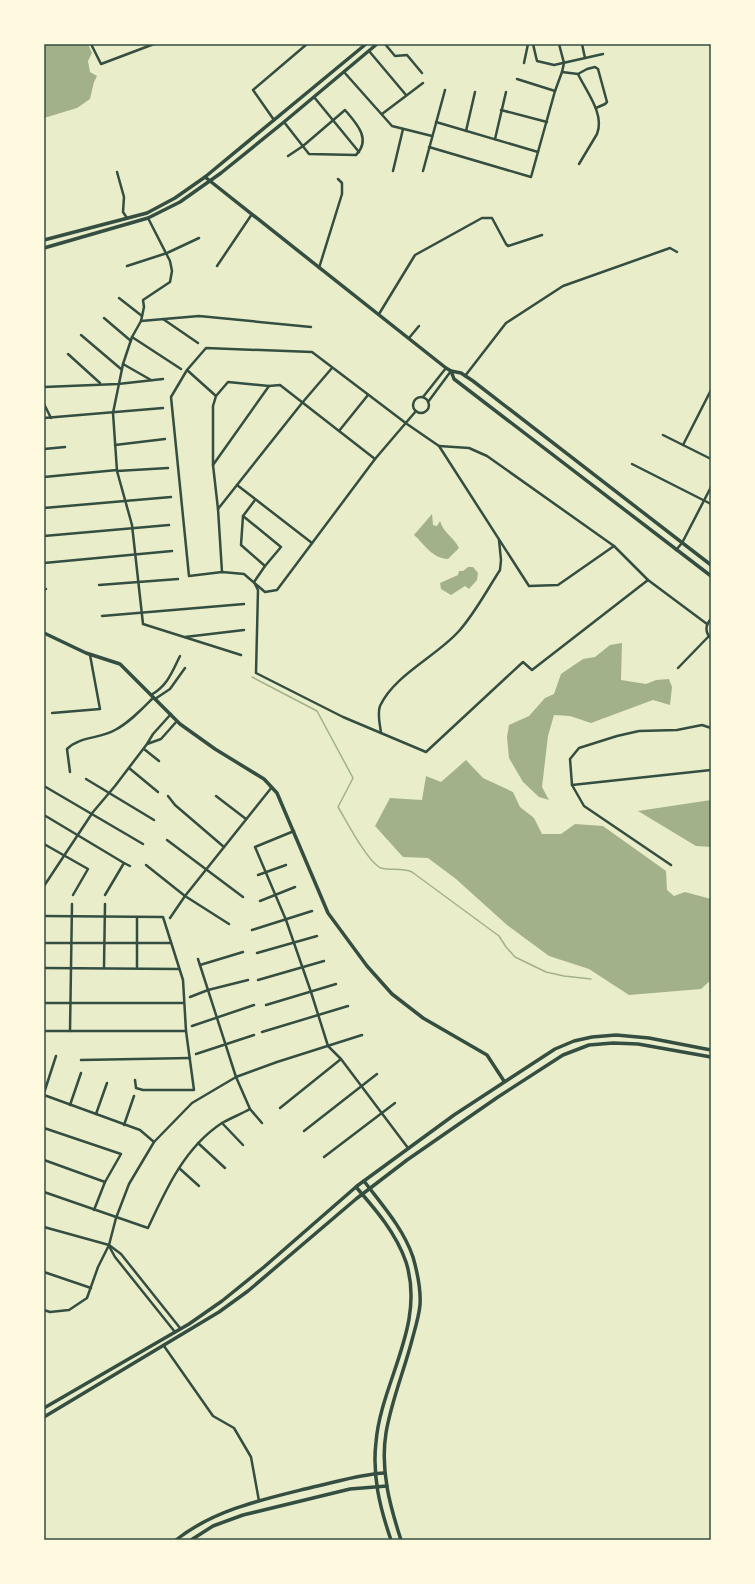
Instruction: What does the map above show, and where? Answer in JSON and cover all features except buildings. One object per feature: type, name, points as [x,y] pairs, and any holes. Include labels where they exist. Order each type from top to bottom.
[{"type":"main road","points":[[44,240],[147,213],[175,198],[205,177],[366,44]]},
{"type":"main road","points":[[44,248],[148,218],[180,202],[210,182],[377,44]]},
{"type":"main road","points":[[205,177],[446,368],[465,376],[711,565]]},
{"type":"main road","points":[[451,371],[454,379],[711,576]]},
{"type":"main road","points":[[532,439],[538,432]]},
{"type":"main road","points":[[613,501],[619,494]]},
{"type":"main road","points":[[44,633],[90,655],[120,664],[178,721],[214,749],[264,779],[272,786],[277,793],[294,831],[328,913],[367,966],[392,994],[423,1018],[487,1055],[510,1089]]},
{"type":"main road","points":[[44,1408],[175,1332],[222,1301],[264,1267],[356,1187],[408,1148],[504,1081],[554,1049],[574,1041],[592,1037],[616,1035],[637,1037],[711,1050]]},
{"type":"main road","points":[[44,1417],[193,1329],[238,1299],[369,1188],[460,1122],[563,1055],[582,1047],[596,1044],[630,1043],[711,1058]]},
{"type":"main road","points":[[364,1181],[395,1222],[406,1240],[413,1258],[418,1281],[420,1304],[416,1328],[391,1412],[386,1434],[384,1461],[387,1486],[394,1518],[401,1540]]},
{"type":"main road","points":[[356,1187],[384,1221],[399,1243],[406,1261],[410,1283],[410,1315],[380,1417],[376,1441],[377,1487],[384,1520],[391,1540]]},
{"type":"main road","points":[[176,1540],[207,1520],[241,1506],[376,1473],[385,1473]]},
{"type":"main road","points":[[191,1540],[213,1526],[243,1515],[350,1489],[387,1486]]},
{"type":"street","points":[[91,44],[101,64],[154,44]]},
{"type":"street","points":[[274,120],[252,90],[307,44]]},
{"type":"street","points":[[385,44],[395,56],[407,54],[422,73]]},
{"type":"street","points":[[524,63],[528,44]]},
{"type":"street","points":[[533,44],[537,61],[554,65],[603,54]]},
{"type":"street","points":[[430,147],[530,177],[564,63],[558,44]]},
{"type":"street","points":[[582,44],[585,58]]},
{"type":"street","points":[[370,51],[406,95]]},
{"type":"street","points":[[562,72],[578,74],[587,69],[595,67],[598,69],[607,102],[602,106],[595,108]]},
{"type":"street","points":[[344,72],[392,126],[432,136]]},
{"type":"street","points":[[578,74],[595,108],[599,129],[579,164]]},
{"type":"street","points":[[517,79],[555,91]]},
{"type":"street","points":[[382,114],[423,83]]},
{"type":"street","points":[[423,171],[445,90]]},
{"type":"street","points":[[466,131],[475,92]]},
{"type":"street","points":[[495,139],[506,92]]},
{"type":"street","points":[[314,97],[359,152]]},
{"type":"street","points":[[284,122],[303,146],[309,154],[356,155],[359,152],[362,141],[361,130],[345,110],[303,146],[288,156]]},
{"type":"street","points":[[501,110],[546,122]]},
{"type":"street","points":[[436,122],[538,152]]},
{"type":"street","points":[[393,171],[403,129]]},
{"type":"street","points":[[117,172],[124,197],[123,212],[127,218]]},
{"type":"street","points":[[319,268],[342,194],[342,184],[338,178]]},
{"type":"street","points":[[216,266],[252,214]]},
{"type":"street","points":[[148,218],[167,253],[172,271],[170,282],[143,300],[144,307],[141,321],[132,337],[123,364],[113,413],[117,471],[133,528],[143,624],[241,655]]},
{"type":"street","points":[[379,314],[415,255],[482,218],[492,218],[508,246],[542,235]]},
{"type":"street","points":[[127,266],[167,253],[199,238]]},
{"type":"street","points":[[465,376],[506,323],[563,286],[670,248],[677,252]]},
{"type":"street","points":[[119,298],[142,316]]},
{"type":"street","points":[[141,321],[199,316],[311,327]]},
{"type":"street","points":[[104,318],[131,341]]},
{"type":"street","points":[[163,319],[198,343]]},
{"type":"street","points":[[409,338],[419,326]]},
{"type":"street","points":[[81,335],[122,368]]},
{"type":"street","points":[[132,337],[181,369]]},
{"type":"street","points":[[416,411],[407,424],[375,459],[277,590],[265,592],[244,574],[222,572],[188,576],[171,396],[187,370],[206,348],[312,352],[407,424],[439,446],[529,586],[558,585],[614,546]]},
{"type":"street","points":[[68,354],[100,384]]},
{"type":"street","points":[[123,364],[141,373],[152,381]]},
{"type":"street","points":[[218,510],[302,403],[332,368]]},
{"type":"street","points":[[446,368],[423,397],[416,399],[413,403],[413,408],[416,411],[422,412],[426,410],[428,402],[451,371]]},
{"type":"street","points":[[187,370],[216,396]]},
{"type":"street","points":[[44,387],[118,384],[163,379]]},
{"type":"street","points":[[222,572],[218,510],[213,465],[213,406],[216,396],[228,382],[269,386],[280,385],[375,459]]},
{"type":"street","points":[[213,465],[269,386]]},
{"type":"street","points":[[682,445],[711,390]]},
{"type":"street","points":[[339,431],[368,395]]},
{"type":"street","points":[[423,397],[428,402]]},
{"type":"street","points":[[44,404],[51,418]]},
{"type":"street","points":[[44,418],[163,408]]},
{"type":"street","points":[[663,435],[711,459]]},
{"type":"street","points":[[115,445],[165,439]]},
{"type":"street","points":[[439,446],[469,448],[487,456],[614,546],[648,580],[707,624]]},
{"type":"street","points":[[44,449],[65,447]]},
{"type":"street","points":[[632,464],[711,504]]},
{"type":"street","points":[[44,477],[168,468]]},
{"type":"street","points":[[237,485],[312,543]]},
{"type":"street","points":[[676,550],[682,543],[711,487]]},
{"type":"street","points":[[44,508],[171,497]]},
{"type":"street","points":[[255,500],[243,516],[241,545],[265,566]]},
{"type":"street","points":[[243,516],[281,547],[254,582]]},
{"type":"street","points":[[44,536],[169,525]]},
{"type":"street","points":[[381,733],[378,715],[380,706],[388,694],[406,675],[451,640],[460,630],[500,570],[501,560],[499,540]]},
{"type":"street","points":[[44,563],[172,551]]},
{"type":"street","points":[[99,585],[178,579]]},
{"type":"street","points":[[254,582],[258,590],[256,673],[343,717],[426,752],[522,662],[532,670],[648,580]]},
{"type":"street","points":[[102,616],[244,604]]},
{"type":"street","points":[[678,668],[710,637],[706,629],[707,624],[711,620]]},
{"type":"street","points":[[184,637],[244,630]]},
{"type":"street","points":[[52,713],[100,709],[90,655]]},
{"type":"street","points":[[70,772],[67,749],[72,743],[115,730],[134,715],[166,683],[180,656]]},
{"type":"street","points":[[153,697],[170,689],[186,668]]},
{"type":"street","points":[[44,886],[92,813],[144,749],[153,734],[170,714]]},
{"type":"street","points":[[147,744],[161,739],[178,721]]},
{"type":"street","points":[[671,865],[584,806],[572,784],[570,759],[579,748],[639,731],[676,730],[702,725],[711,728]]},
{"type":"street","points":[[144,749],[159,761]]},
{"type":"street","points":[[129,768],[158,792]]},
{"type":"street","points":[[572,784],[711,770]]},
{"type":"street","points":[[86,779],[154,820]]},
{"type":"street","points":[[44,786],[143,844]]},
{"type":"street","points":[[170,918],[185,896],[272,786]]},
{"type":"street","points":[[168,796],[175,805],[224,846]]},
{"type":"street","points":[[216,796],[246,819]]},
{"type":"street","points":[[44,815],[130,866]]},
{"type":"street","points":[[294,831],[255,847],[286,920],[319,1015],[328,1046],[341,1059],[408,1148]]},
{"type":"street","points":[[168,840],[243,897]]},
{"type":"street","points":[[44,844],[88,869],[73,895]]},
{"type":"street","points":[[105,895],[124,863]]},
{"type":"street","points":[[146,865],[185,896],[229,924]]},
{"type":"street","points":[[258,875],[286,865]]},
{"type":"street","points":[[260,901],[295,887]]},
{"type":"street","points":[[70,1031],[72,904]]},
{"type":"street","points":[[104,967],[105,904]]},
{"type":"street","points":[[252,930],[312,911]]},
{"type":"street","points":[[44,916],[163,917],[182,980],[183,1004],[194,1090],[143,1090],[136,1088],[135,1080]]},
{"type":"street","points":[[137,917],[137,967]]},
{"type":"street","points":[[257,953],[317,936]]},
{"type":"street","points":[[44,943],[171,943]]},
{"type":"street","points":[[200,965],[243,952]]},
{"type":"street","points":[[198,959],[224,1044],[236,1077],[250,1109],[262,1123]]},
{"type":"street","points":[[258,980],[324,961]]},
{"type":"street","points":[[44,968],[179,968]]},
{"type":"street","points":[[190,997],[208,990],[248,980]]},
{"type":"street","points":[[266,1005],[336,984]]},
{"type":"street","points":[[44,1003],[183,1004]]},
{"type":"street","points":[[192,1026],[254,1005]]},
{"type":"street","points":[[262,1032],[348,1006]]},
{"type":"street","points":[[44,1031],[186,1031]]},
{"type":"street","points":[[196,1054],[224,1044],[254,1036]]},
{"type":"street","points":[[44,1310],[50,1312],[69,1310],[87,1298],[98,1267],[109,1245],[116,1218],[129,1184],[154,1142],[192,1103],[236,1077],[362,1036]]},
{"type":"street","points":[[56,1056],[44,1094],[140,1130],[154,1142]]},
{"type":"street","points":[[81,1060],[190,1058]]},
{"type":"street","points":[[280,1108],[341,1059]]},
{"type":"street","points":[[70,1105],[81,1073]]},
{"type":"street","points":[[304,1131],[378,1074]]},
{"type":"street","points":[[96,1114],[107,1083]]},
{"type":"street","points":[[124,1125],[134,1096]]},
{"type":"street","points":[[324,1156],[395,1103]]},
{"type":"street","points":[[44,1192],[148,1228],[164,1192],[179,1168],[198,1143],[222,1123],[250,1109]]},
{"type":"street","points":[[222,1123],[243,1145]]},
{"type":"street","points":[[44,1128],[121,1154],[105,1182],[94,1210]]},
{"type":"street","points":[[198,1143],[225,1168]]},
{"type":"street","points":[[44,1160],[105,1182]]},
{"type":"street","points":[[179,1168],[199,1186]]},
{"type":"street","points":[[44,1227],[109,1245],[121,1254],[180,1328]]},
{"type":"street","points":[[109,1245],[115,1256],[175,1332]]},
{"type":"street","points":[[44,1272],[91,1288]]},
{"type":"street","points":[[164,1346],[213,1416],[234,1428],[251,1457],[259,1501]]},
{"type":"shaded area","points":[[44,44],[88,44],[92,53],[88,61],[90,72],[97,76],[90,99],[77,108],[44,118]]},
{"type":"shaded area","points":[[432,514],[433,525],[437,526],[440,521],[444,529],[459,548],[448,559],[438,557],[433,554],[414,535]]},
{"type":"shaded area","points":[[468,567],[473,567],[478,573],[477,580],[469,589],[465,586],[451,595],[441,589],[440,583],[458,575],[459,571],[463,571]]},
{"type":"shaded area","points":[[622,643],[621,680],[646,684],[656,680],[669,679],[672,687],[670,705],[653,700],[591,723],[570,716],[554,715],[548,736],[542,787],[549,800],[539,797],[523,782],[509,758],[507,737],[509,725],[529,716],[545,698],[554,694],[561,674],[583,659],[595,657],[610,645]]},
{"type":"shaded area","points":[[466,760],[483,778],[513,792],[520,807],[534,818],[542,834],[561,834],[575,824],[603,826],[666,871],[667,890],[674,896],[685,892],[711,899],[711,980],[701,989],[629,995],[589,969],[549,956],[507,925],[456,879],[428,858],[403,857],[375,826],[390,798],[422,800],[426,776],[441,782]]},
{"type":"shaded area","points":[[711,800],[711,847],[696,846],[638,811]]},
{"type":"waterway","points":[[252,677],[317,711],[353,778],[338,807],[364,850],[376,864],[385,869],[412,872],[499,936],[515,957],[546,972],[591,979]]}]
